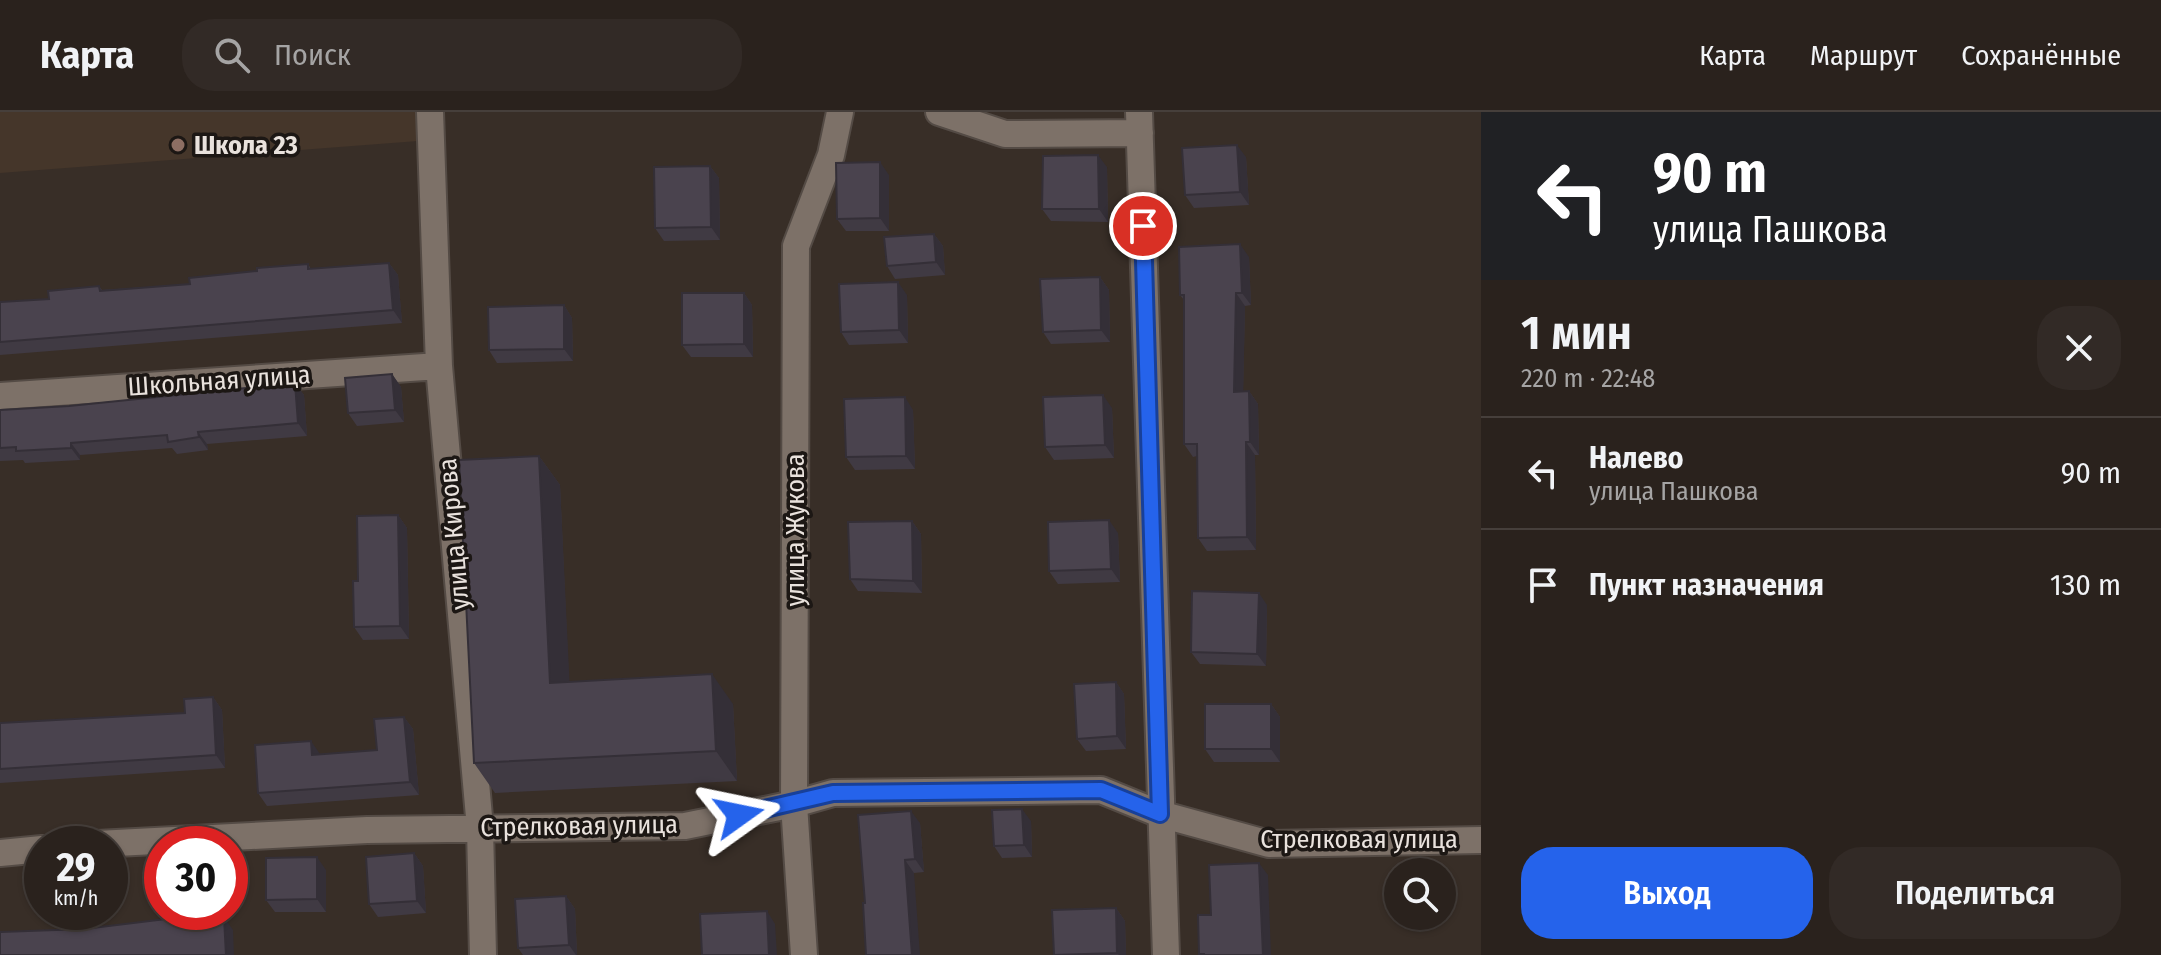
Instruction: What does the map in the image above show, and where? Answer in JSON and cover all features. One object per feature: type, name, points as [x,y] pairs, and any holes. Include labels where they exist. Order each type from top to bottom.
[{"type":"street","name":"улица Кирова","points":[[430,112],[439,366],[480,828],[483,955]]},
{"type":"street","name":"улица Жукова","points":[[804,955],[794,804],[796,246],[831,155],[840,112]]},
{"type":"street","points":[[939,112],[1005,134],[1140,123],[1166,955]]},
{"type":"street","name":"Школьная улица","points":[[0,396],[439,366]]},
{"type":"street","name":"Стрелковая улица","points":[[128,842],[367,830],[685,826],[833,793],[1101,790],[1160,814],[1269,844],[1481,840]]},
{"type":"street","points":[[0,853],[24,851]]},
{"type":"shaded area","name":"Школа 23","points":[[0,112],[430,112],[431,140],[0,173]]},
{"type":"building","points":[[1237,145],[1240,192],[1185,195],[1182,148]]},
{"type":"building","points":[[1098,155],[1099,209],[1042,209],[1043,156]]},
{"type":"building","points":[[880,162],[880,218],[837,219],[836,163]]},
{"type":"building","points":[[710,166],[711,227],[655,228],[654,167]]},
{"type":"building","points":[[934,234],[936,262],[887,266],[884,237]]},
{"type":"building","points":[[1240,244],[1242,293],[1236,293],[1234,392],[1249,391],[1247,537],[1198,538],[1197,444],[1184,444],[1184,295],[1180,295],[1179,247]]},
{"type":"building","points":[[389,263],[393,310],[0,342],[0,302],[49,299],[48,291],[99,286],[100,291],[190,284],[189,278],[257,271],[257,268],[308,264],[308,269]]},
{"type":"building","points":[[1100,277],[1101,330],[1043,332],[1040,279]]},
{"type":"building","points":[[898,282],[899,330],[841,332],[839,284]]},
{"type":"building","points":[[682,293],[744,293],[744,344],[682,345]]},
{"type":"building","points":[[564,305],[564,349],[489,350],[488,307]]},
{"type":"building","points":[[392,374],[395,410],[348,413],[345,378]]},
{"type":"building","points":[[295,383],[298,423],[198,432],[199,437],[168,442],[167,435],[71,443],[71,448],[16,451],[16,447],[0,448],[0,410]]},
{"type":"building","points":[[1103,395],[1105,445],[1045,447],[1043,397]]},
{"type":"building","points":[[905,397],[906,456],[846,457],[844,399]]},
{"type":"building","points":[[539,456],[550,683],[712,674],[716,751],[474,763],[459,460]]},
{"type":"building","points":[[398,515],[400,626],[354,627],[353,581],[358,581],[357,516]]},
{"type":"building","points":[[1109,520],[1111,569],[1049,571],[1048,522]]},
{"type":"building","points":[[912,521],[913,581],[850,579],[848,522]]},
{"type":"building","points":[[1192,591],[1259,593],[1257,654],[1191,652]]},
{"type":"building","points":[[1116,682],[1117,736],[1077,739],[1074,684]]},
{"type":"building","points":[[213,697],[216,755],[0,769],[0,723],[185,713],[184,699]]},
{"type":"building","points":[[1205,704],[1271,704],[1271,749],[1205,749]]},
{"type":"building","points":[[404,717],[410,782],[258,793],[255,745],[311,741],[312,755],[377,750],[374,719]]},
{"type":"building","points":[[1022,809],[1024,845],[994,846],[992,810]]},
{"type":"building","points":[[911,811],[915,859],[905,860],[912,955],[866,955],[858,815]]},
{"type":"building","points":[[414,853],[417,901],[369,904],[366,857]]},
{"type":"building","points":[[317,857],[317,899],[266,900],[266,858]]},
{"type":"building","points":[[1259,863],[1263,955],[1199,954],[1198,915],[1211,915],[1209,865]]},
{"type":"building","points":[[566,896],[569,945],[518,948],[515,899]]},
{"type":"building","points":[[1116,908],[1117,953],[1054,955],[1052,910]]},
{"type":"building","points":[[767,911],[769,955],[702,955],[700,914]]},
{"type":"building","points":[[144,922],[144,930],[225,930],[226,955],[0,955],[0,932],[128,930],[128,924]]},
{"type":"place","name":"Школа 23","points":[[178,145]]},
{"type":"route","points":[[739,815],[833,793],[1101,790],[1160,814],[1143,226]]}]
